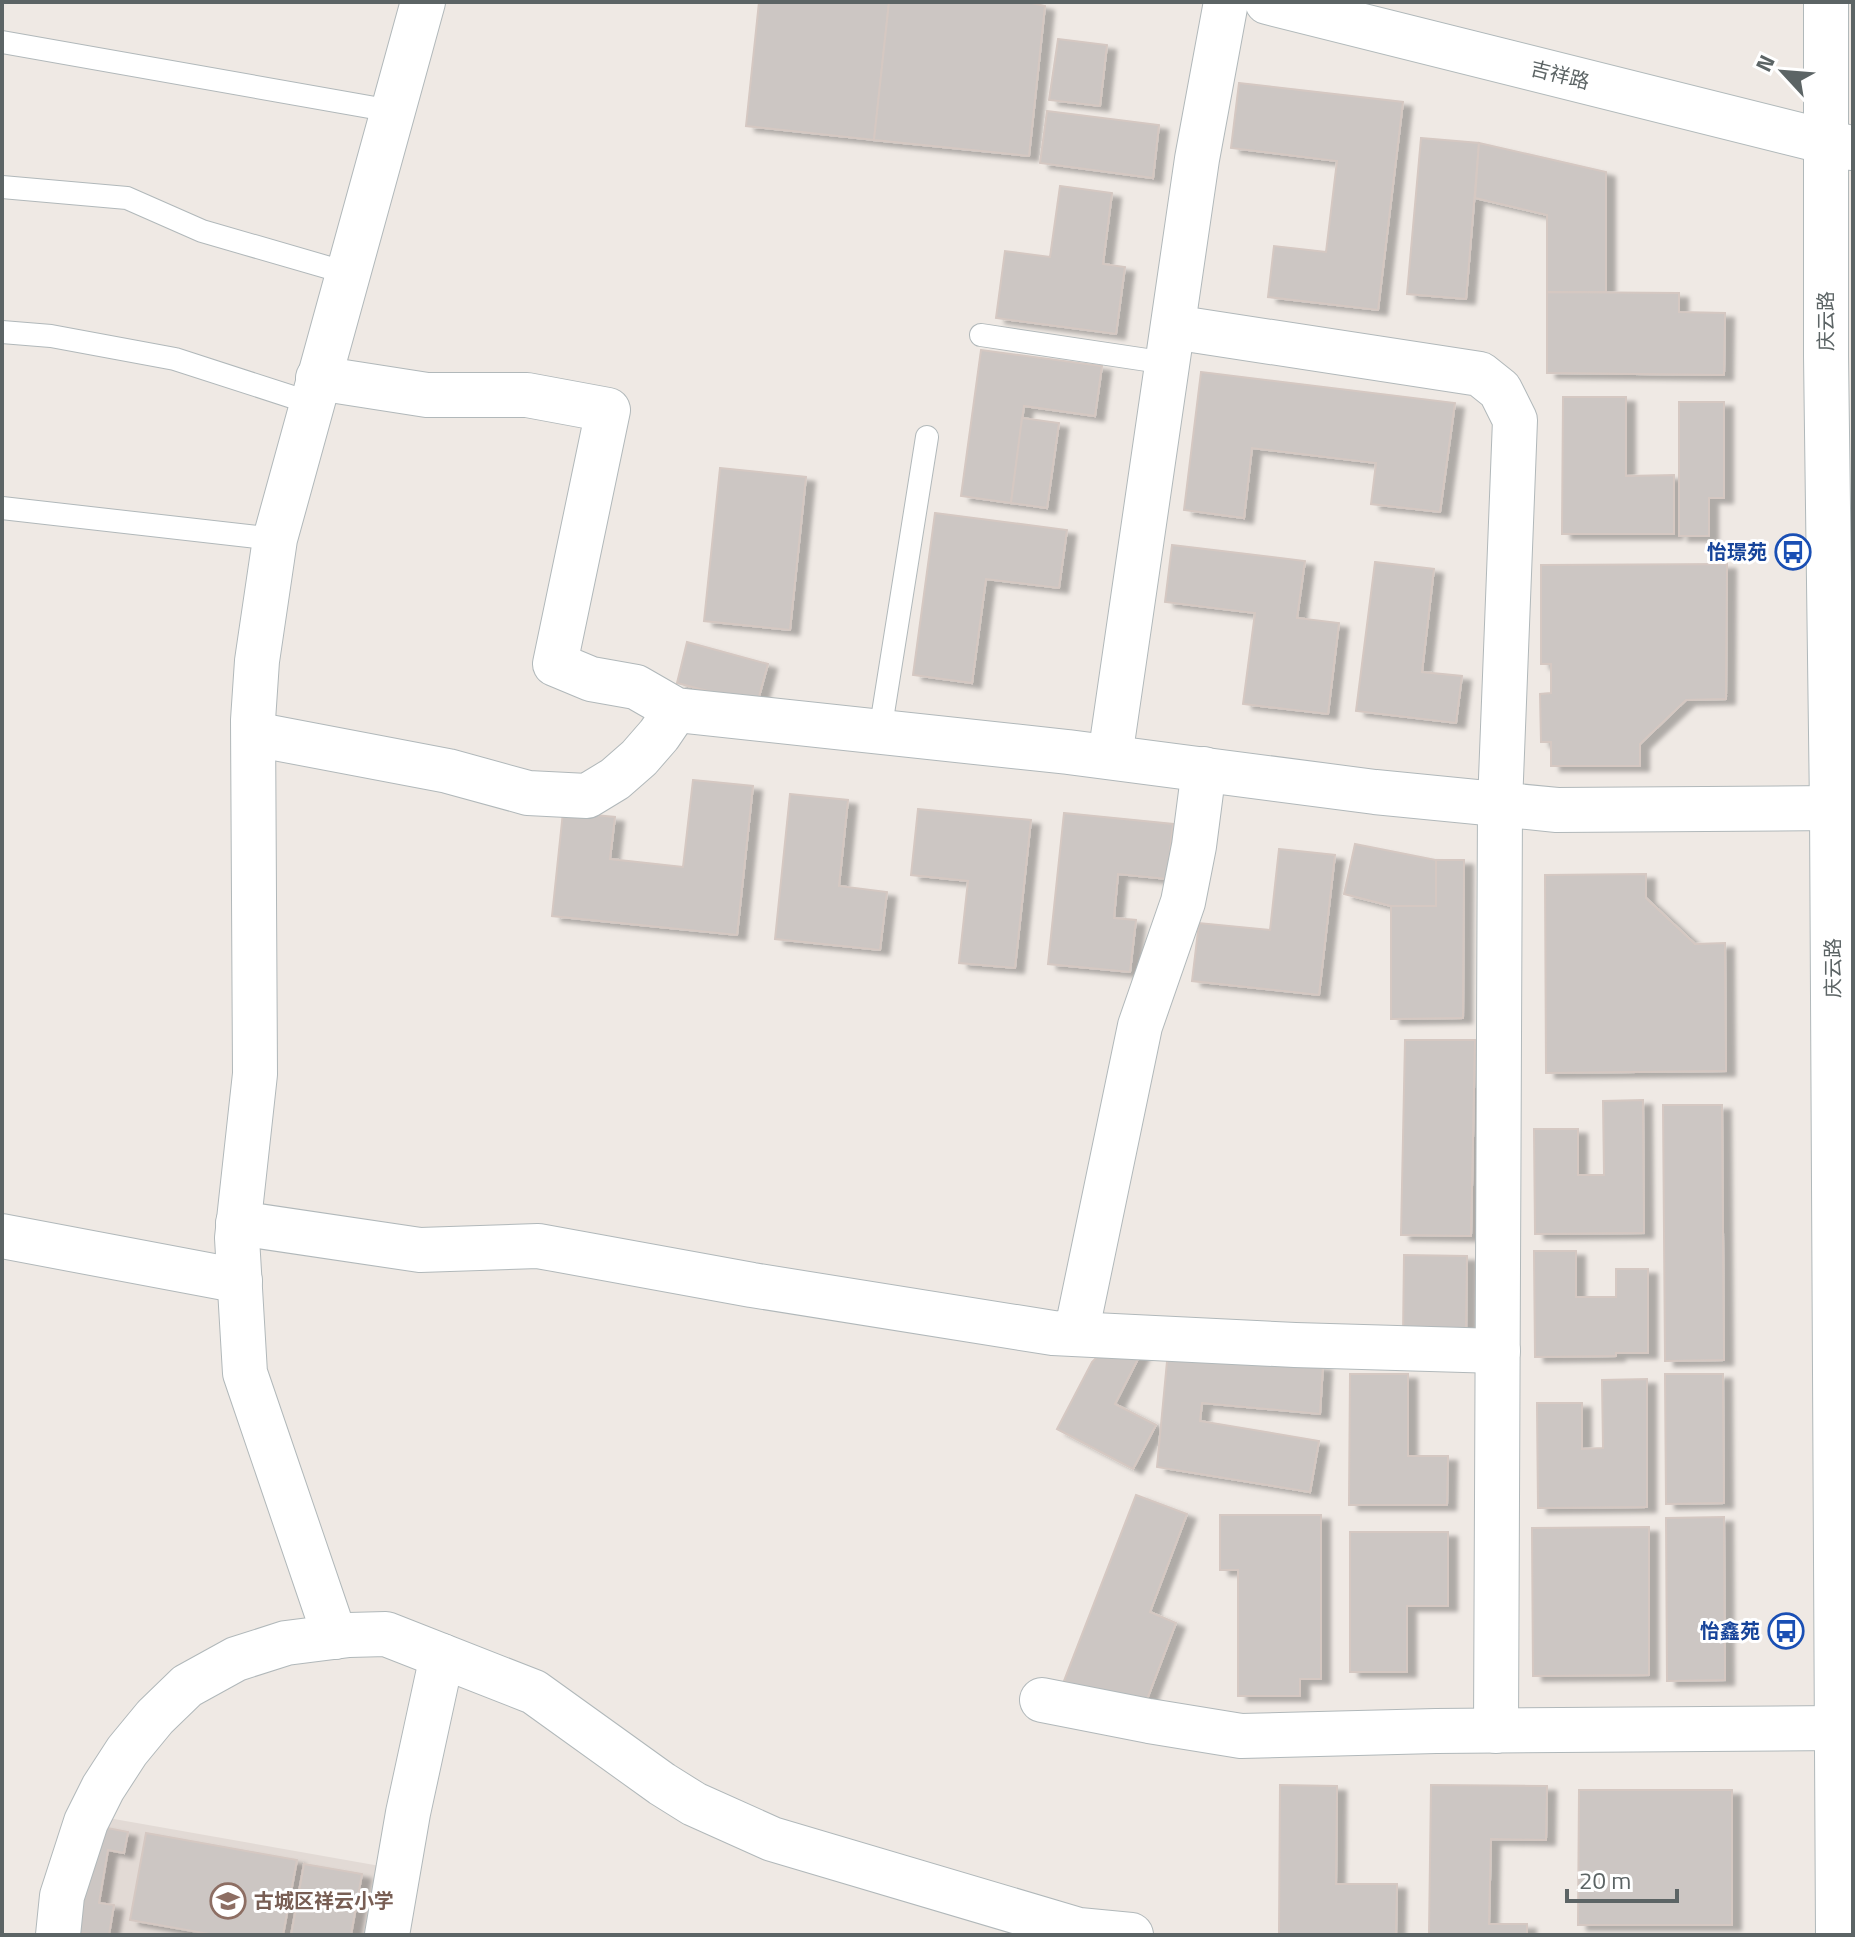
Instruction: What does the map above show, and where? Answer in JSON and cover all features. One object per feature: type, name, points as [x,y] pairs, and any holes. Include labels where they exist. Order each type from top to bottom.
[{"type":"street","points":[[335,1637],[245,1373],[238,1223],[255,1074],[254,734],[257,661],[275,539],[423,2]]},
{"type":"street","points":[[1110,757],[1197,159],[1226,2]]},
{"type":"street","name":"吉祥路","points":[[1267,2],[1839,145]]},
{"type":"street","name":"庆云路","points":[[1826,2],[1839,145],[1832,808],[1838,1935]]},
{"type":"street","points":[[1170,345],[1480,374],[1500,390],[1515,420],[1500,804],[1496,1731]]},
{"type":"street","points":[[315,390],[527,395],[608,410],[555,664],[591,679],[636,687],[676,710],[1110,757],[1375,792],[1557,810],[1832,808]]},
{"type":"street","points":[[254,734],[448,771],[528,793],[587,796],[615,779],[639,758],[676,710]]},
{"type":"street","points":[[1076,1334],[1140,1026],[1183,902],[1204,769]]},
{"type":"street","points":[[238,1223],[420,1250],[538,1246],[752,1285],[1053,1333],[1498,1351]]},
{"type":"street","points":[[2,1236],[240,1281]]},
{"type":"street","points":[[58,1935],[62,1896],[86,1822],[103,1788],[127,1751],[155,1717],[187,1686],[236,1659],[286,1643],[386,1634],[534,1692],[662,1784],[732,1823],[772,1839],[1079,1930],[1131,1935]]},
{"type":"street","points":[[387,1935],[408,1813],[442,1656]]},
{"type":"street","points":[[1042,1700],[1241,1736],[1837,1728]]},
{"type":"lane","points":[[2,42],[392,111]]},
{"type":"lane","points":[[2,187],[127,198],[202,231],[347,273]]},
{"type":"lane","points":[[2,332],[51,336],[315,390]]},
{"type":"lane","points":[[981,335],[1170,345]]},
{"type":"lane","points":[[880,732],[927,437]]},
{"type":"lane","points":[[2,508],[275,539]]},
{"type":"shaded area","name":"古城区祥云小学","points":[[97,1816],[380,1866],[368,1935],[75,1935]]},
{"type":"building","points":[[759,2],[889,2],[874,140],[746,126]]},
{"type":"building","points":[[889,2],[1027,2],[1045,6],[1029,156],[874,140]]},
{"type":"building","points":[[1058,39],[1107,45],[1100,106],[1049,100]]},
{"type":"building","points":[[1239,83],[1403,102],[1378,310],[1268,297],[1274,246],[1326,252],[1337,161],[1231,148]]},
{"type":"building","points":[[1047,111],[1159,125],[1153,178],[1040,163]]},
{"type":"building","points":[[1421,138],[1479,143],[1466,299],[1407,294]]},
{"type":"building","points":[[1479,143],[1606,172],[1606,292],[1547,292],[1547,215],[1475,198]]},
{"type":"building","points":[[1060,186],[1112,193],[1103,264],[1125,267],[1116,334],[996,318],[1005,251],[1050,257]]},
{"type":"building","points":[[1547,292],[1679,293],[1679,312],[1725,313],[1724,375],[1547,373]]},
{"type":"building","points":[[981,350],[1102,366],[1095,416],[1024,406],[1011,503],[961,496]]},
{"type":"building","points":[[1201,372],[1455,403],[1440,512],[1371,504],[1376,463],[1252,448],[1244,518],[1184,510]]},
{"type":"building","points":[[1563,397],[1626,397],[1626,476],[1674,475],[1674,534],[1562,534]]},
{"type":"building","points":[[1679,402],[1724,402],[1724,498],[1709,498],[1709,536],[1679,536]]},
{"type":"building","points":[[1022,418],[1059,423],[1047,508],[1011,503]]},
{"type":"building","points":[[720,468],[806,477],[790,630],[704,621]]},
{"type":"building","points":[[935,513],[1067,530],[1059,588],[986,579],[972,683],[913,675]]},
{"type":"building","points":[[1172,545],[1305,561],[1297,618],[1339,623],[1328,714],[1243,704],[1255,613],[1165,602]]},
{"type":"building","points":[[1375,562],[1434,569],[1422,672],[1462,676],[1456,723],[1356,711]]},
{"type":"building","points":[[1727,564],[1726,699],[1686,700],[1640,744],[1640,766],[1551,766],[1551,742],[1541,742],[1540,694],[1551,693],[1551,664],[1541,664],[1541,565]]},
{"type":"building","points":[[687,642],[768,664],[757,704],[677,683]]},
{"type":"building","points":[[693,780],[753,786],[737,935],[552,916],[563,812],[615,817],[610,859],[683,867]]},
{"type":"building","points":[[790,794],[848,800],[839,886],[887,892],[880,950],[775,939]]},
{"type":"building","points":[[918,809],[1031,820],[1015,968],[959,963],[968,881],[911,875]]},
{"type":"building","points":[[1064,813],[1173,824],[1167,879],[1118,874],[1114,918],[1136,920],[1130,972],[1048,964]]},
{"type":"building","points":[[1355,844],[1436,860],[1436,906],[1391,906],[1344,894]]},
{"type":"building","points":[[1279,849],[1335,855],[1319,995],[1192,981],[1199,923],[1270,930]]},
{"type":"building","points":[[1436,860],[1464,860],[1463,1018],[1391,1019],[1391,906],[1436,906]]},
{"type":"building","points":[[1646,874],[1646,898],[1695,944],[1725,943],[1726,1071],[1546,1073],[1545,875]]},
{"type":"building","points":[[1405,1040],[1475,1040],[1471,1236],[1401,1235]]},
{"type":"building","points":[[1643,1100],[1644,1233],[1535,1234],[1534,1129],[1578,1129],[1578,1175],[1604,1175],[1603,1101]]},
{"type":"building","points":[[1663,1105],[1722,1105],[1724,1360],[1665,1361]]},
{"type":"building","points":[[1534,1251],[1576,1251],[1576,1297],[1616,1297],[1616,1269],[1648,1269],[1648,1353],[1535,1357]]},
{"type":"building","points":[[1404,1255],[1467,1256],[1466,1337],[1403,1337]]},
{"type":"building","points":[[1142,1351],[1115,1404],[1156,1425],[1133,1469],[1057,1429],[1092,1362],[1099,1355]]},
{"type":"building","points":[[1168,1351],[1323,1366],[1320,1414],[1202,1403],[1200,1421],[1319,1441],[1310,1492],[1157,1467]]},
{"type":"building","points":[[1350,1374],[1408,1374],[1408,1456],[1448,1456],[1447,1505],[1349,1505]]},
{"type":"building","points":[[1665,1374],[1723,1374],[1724,1503],[1666,1504]]},
{"type":"building","points":[[1647,1379],[1647,1507],[1538,1508],[1537,1403],[1582,1403],[1582,1449],[1603,1448],[1602,1380]]},
{"type":"building","points":[[1136,1495],[1187,1514],[1150,1612],[1176,1623],[1143,1710],[1064,1681]]},
{"type":"building","points":[[1220,1515],[1321,1515],[1321,1679],[1300,1679],[1300,1696],[1238,1696],[1238,1570],[1220,1570]]},
{"type":"building","points":[[1724,1517],[1725,1680],[1667,1681],[1666,1518]]},
{"type":"building","points":[[1649,1527],[1649,1675],[1533,1676],[1532,1528]]},
{"type":"building","points":[[1350,1532],[1448,1532],[1448,1606],[1407,1606],[1407,1672],[1350,1672]]},
{"type":"building","points":[[1280,1785],[1337,1786],[1336,1884],[1397,1884],[1396,1935],[1279,1935]]},
{"type":"building","points":[[1431,1785],[1547,1786],[1546,1840],[1491,1839],[1489,1924],[1527,1924],[1527,1935],[1429,1935]]},
{"type":"building","points":[[1579,1790],[1732,1790],[1732,1925],[1578,1925]]},
{"type":"building","points":[[97,1826],[128,1832],[124,1853],[108,1850],[99,1903],[114,1905],[109,1935],[78,1933]]},
{"type":"building","points":[[146,1833],[297,1860],[283,1935],[215,1935],[130,1920]]},
{"type":"building","points":[[304,1864],[362,1874],[351,1935],[291,1935]]},
{"type":"place","name":"怡璟苑","points":[[1793,552]]},
{"type":"place","name":"怡鑫苑","points":[[1786,1631]]},
{"type":"place","name":"古城区祥云小学","points":[[228,1901]]}]
